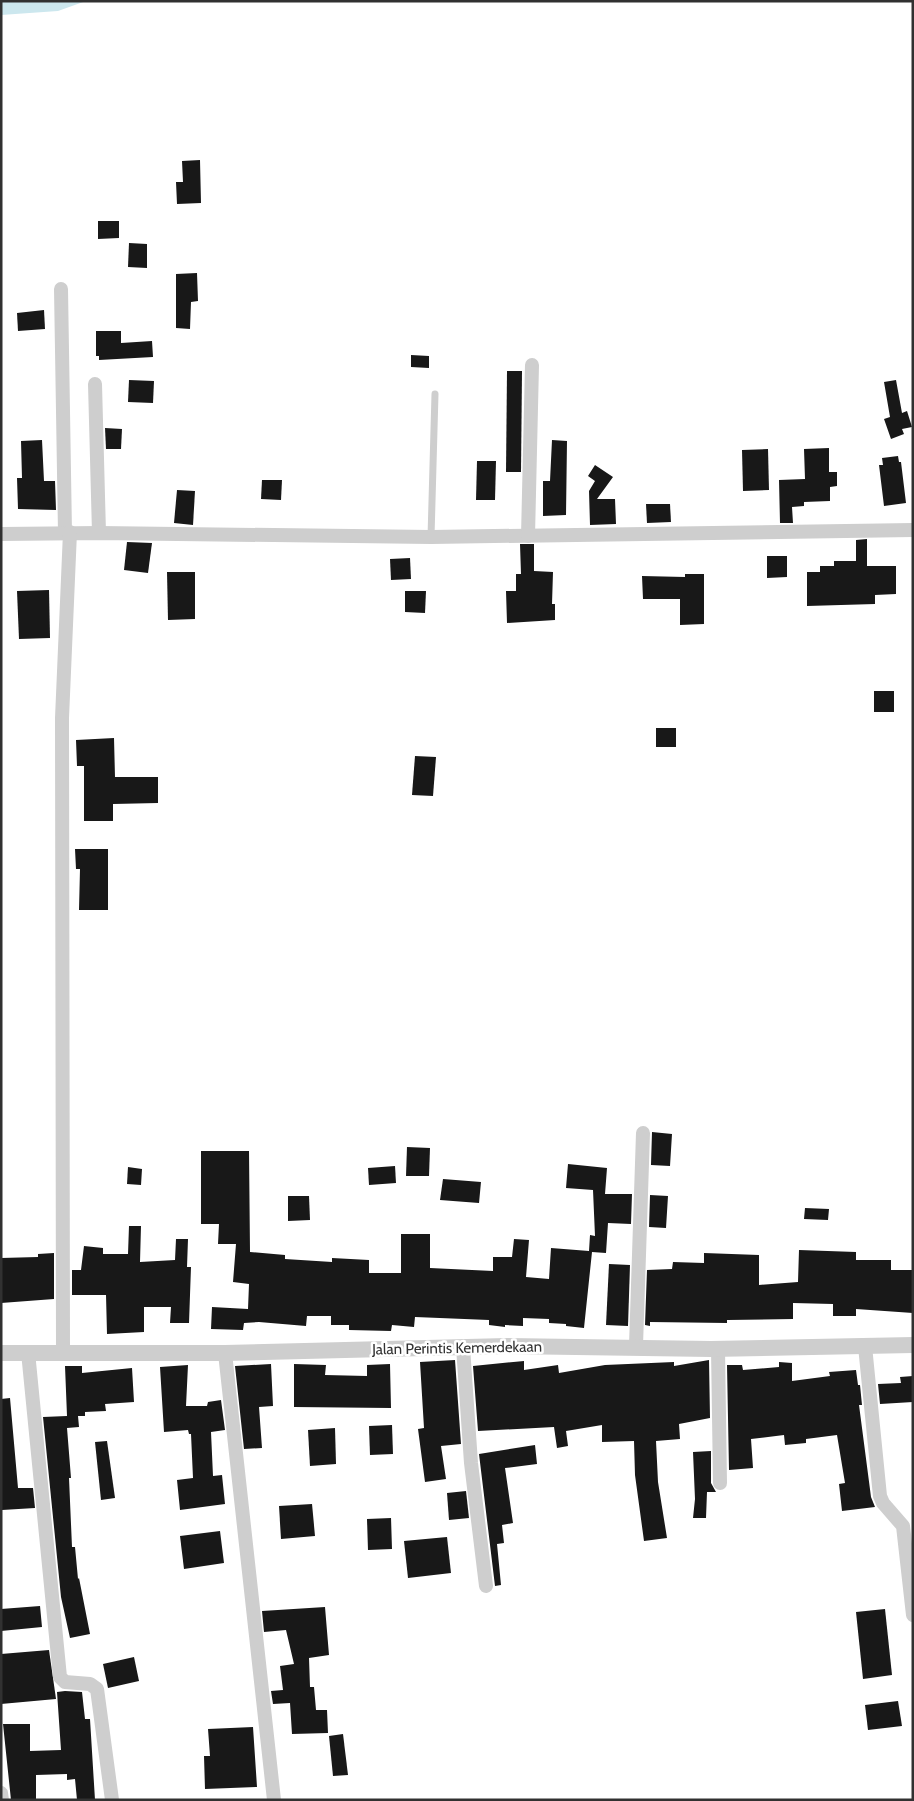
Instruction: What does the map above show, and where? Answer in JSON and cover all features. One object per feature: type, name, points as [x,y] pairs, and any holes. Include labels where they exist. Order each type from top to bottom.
[{"type":"street","points":[[61,289],[68,533],[62,718],[63,1352]]},
{"type":"street","points":[[528,536],[532,365]]},
{"type":"street","points":[[95,384],[98,532]]},
{"type":"street","points":[[1,534],[98,532],[431,538],[913,530]]},
{"type":"street","points":[[636,1346],[643,1132]]},
{"type":"street","name":"Jalan Perintis Kemerdekaan","points":[[1,1353],[225,1354],[463,1347],[636,1346],[718,1348],[913,1345]]},
{"type":"street","points":[[865,1346],[880,1496],[883,1503],[903,1526],[913,1615]]},
{"type":"street","points":[[463,1347],[471,1463],[486,1586]]},
{"type":"street","points":[[718,1348],[720,1483]]},
{"type":"street","points":[[28,1352],[60,1677],[65,1682],[90,1684],[97,1689],[112,1800]]},
{"type":"street","points":[[225,1354],[274,1800]]},
{"type":"street","points":[[1,1793],[2,1800]]},
{"type":"lane","points":[[431,538],[435,394]]},
{"type":"water","points":[[1,1],[86,1],[58,11],[1,15]]},
{"type":"building","points":[[200,160],[201,203],[177,204],[176,182],[183,182],[182,161]]},
{"type":"building","points":[[98,221],[119,221],[119,238],[98,239]]},
{"type":"building","points":[[129,243],[147,244],[147,268],[128,267]]},
{"type":"building","points":[[197,273],[198,301],[191,302],[190,329],[176,328],[176,274]]},
{"type":"building","points":[[44,310],[45,329],[18,331],[17,313]]},
{"type":"building","points":[[96,331],[121,331],[121,343],[152,341],[153,357],[99,360],[99,356],[96,356]]},
{"type":"building","points":[[411,355],[429,356],[429,368],[411,367]]},
{"type":"building","points":[[507,371],[522,371],[521,472],[506,472]]},
{"type":"building","points":[[129,380],[154,381],[153,403],[128,402]]},
{"type":"building","points":[[896,380],[902,413],[907,411],[912,427],[902,429],[904,434],[891,439],[884,419],[890,417],[884,382]]},
{"type":"building","points":[[105,428],[122,429],[121,449],[106,449]]},
{"type":"building","points":[[42,440],[44,481],[55,481],[56,510],[18,509],[17,478],[22,478],[21,441]]},
{"type":"building","points":[[552,440],[567,441],[566,515],[543,516],[543,481],[550,481]]},
{"type":"building","points":[[829,448],[829,472],[837,472],[837,486],[830,487],[830,501],[804,502],[804,506],[792,507],[793,523],[780,523],[779,480],[805,479],[804,449]]},
{"type":"building","points":[[768,449],[769,490],[743,491],[742,450]]},
{"type":"building","points":[[898,456],[899,462],[901,462],[906,503],[884,506],[879,465],[883,465],[882,458]]},
{"type":"building","points":[[477,461],[496,461],[495,500],[476,500]]},
{"type":"building","points":[[595,465],[613,477],[597,499],[615,499],[616,524],[590,525],[589,491],[595,481],[588,476]]},
{"type":"building","points":[[262,480],[282,480],[281,500],[261,499]]},
{"type":"building","points":[[177,490],[195,491],[193,525],[174,523]]},
{"type":"building","points":[[646,504],[670,504],[671,522],[647,523]]},
{"type":"building","points":[[867,539],[867,566],[896,566],[896,594],[875,595],[875,604],[807,606],[807,572],[820,572],[820,566],[834,566],[834,561],[856,561],[856,540]]},
{"type":"building","points":[[127,542],[152,543],[148,573],[124,570]]},
{"type":"building","points":[[520,544],[534,544],[534,571],[553,572],[552,604],[555,604],[555,620],[507,623],[506,591],[516,591],[516,574],[521,574]]},
{"type":"building","points":[[767,556],[787,556],[787,577],[767,578]]},
{"type":"building","points":[[410,558],[411,579],[391,580],[390,559]]},
{"type":"building","points":[[167,572],[195,572],[195,619],[168,620]]},
{"type":"building","points":[[685,574],[704,574],[704,624],[680,625],[680,599],[643,599],[642,576],[685,577]]},
{"type":"building","points":[[49,590],[50,638],[19,639],[17,591]]},
{"type":"building","points":[[405,591],[426,591],[425,613],[405,612]]},
{"type":"building","points":[[874,691],[894,691],[894,712],[874,712]]},
{"type":"building","points":[[656,728],[676,728],[676,747],[656,747]]},
{"type":"building","points":[[114,738],[115,777],[158,777],[158,803],[113,804],[113,821],[84,821],[84,766],[77,766],[76,740]]},
{"type":"building","points":[[415,756],[436,757],[433,796],[412,795]]},
{"type":"building","points":[[75,849],[108,849],[108,910],[79,910],[80,869],[76,869]]},
{"type":"building","points":[[652,1132],[672,1134],[670,1166],[651,1165]]},
{"type":"building","points":[[407,1147],[430,1148],[429,1176],[406,1176]]},
{"type":"building","points":[[201,1151],[249,1151],[250,1252],[285,1255],[285,1259],[332,1262],[332,1258],[369,1260],[369,1273],[401,1273],[401,1234],[430,1234],[430,1268],[493,1271],[493,1257],[512,1257],[514,1239],[529,1240],[526,1277],[549,1279],[551,1248],[589,1251],[590,1235],[595,1236],[593,1190],[566,1188],[568,1164],[607,1168],[605,1194],[632,1194],[631,1224],[608,1223],[606,1253],[592,1252],[584,1328],[549,1323],[549,1319],[523,1318],[523,1326],[505,1325],[505,1327],[489,1325],[489,1320],[415,1317],[414,1327],[392,1325],[391,1331],[349,1330],[349,1325],[331,1325],[331,1316],[307,1316],[306,1326],[259,1322],[244,1323],[243,1330],[211,1329],[212,1307],[248,1309],[249,1284],[233,1282],[236,1244],[218,1244],[219,1224],[201,1224]]},
{"type":"building","points":[[395,1166],[396,1183],[369,1185],[368,1168]]},
{"type":"building","points":[[128,1167],[142,1169],[141,1185],[127,1184]]},
{"type":"building","points":[[443,1179],[481,1182],[479,1203],[440,1200]]},
{"type":"building","points":[[650,1195],[668,1196],[666,1228],[649,1227]]},
{"type":"building","points":[[288,1196],[309,1196],[310,1220],[288,1221]]},
{"type":"building","points":[[805,1208],[829,1209],[828,1220],[804,1219]]},
{"type":"building","points":[[129,1226],[141,1226],[140,1262],[175,1260],[176,1239],[188,1239],[187,1267],[191,1267],[189,1323],[170,1323],[171,1307],[144,1307],[144,1332],[107,1334],[106,1295],[72,1295],[72,1270],[81,1270],[84,1246],[103,1248],[103,1254],[128,1254]]},
{"type":"building","points":[[799,1250],[856,1252],[856,1260],[891,1260],[891,1270],[913,1270],[913,1313],[856,1309],[856,1316],[833,1316],[833,1304],[793,1303],[793,1319],[727,1320],[727,1323],[650,1322],[650,1326],[645,1325],[647,1270],[672,1269],[673,1262],[704,1263],[704,1253],[759,1255],[759,1285],[798,1282]]},
{"type":"building","points":[[54,1253],[54,1299],[1,1303],[1,1258],[38,1257],[38,1254]]},
{"type":"building","points":[[609,1264],[630,1265],[628,1326],[606,1325]]},
{"type":"building","points":[[455,1360],[461,1444],[441,1446],[446,1479],[425,1482],[418,1429],[424,1428],[420,1362]]},
{"type":"building","points":[[709,1360],[710,1418],[679,1424],[680,1439],[656,1441],[658,1482],[667,1538],[644,1541],[635,1475],[634,1441],[602,1442],[602,1425],[566,1431],[568,1446],[557,1448],[554,1427],[478,1431],[473,1366],[524,1361],[524,1370],[558,1365],[559,1373],[605,1365],[674,1362],[674,1366]]},
{"type":"building","points":[[779,1362],[792,1363],[792,1381],[830,1376],[829,1372],[856,1370],[858,1385],[860,1385],[862,1405],[859,1405],[871,1497],[875,1507],[842,1511],[839,1484],[845,1483],[837,1435],[806,1439],[806,1443],[785,1445],[784,1435],[751,1439],[753,1468],[729,1470],[727,1365],[742,1365],[743,1370],[779,1367]]},
{"type":"building","points":[[271,1364],[273,1406],[259,1407],[262,1448],[244,1449],[235,1366]]},
{"type":"building","points":[[294,1364],[326,1365],[325,1375],[367,1376],[367,1365],[390,1364],[391,1408],[294,1407]]},
{"type":"building","points":[[188,1365],[186,1406],[207,1406],[208,1402],[221,1400],[225,1430],[211,1432],[213,1476],[222,1475],[225,1504],[180,1510],[177,1480],[193,1478],[191,1434],[189,1434],[188,1430],[164,1432],[160,1367]]},
{"type":"building","points":[[65,1366],[82,1366],[82,1373],[132,1368],[134,1402],[105,1404],[106,1411],[85,1412],[85,1416],[78,1416],[79,1427],[67,1428],[71,1478],[69,1478],[72,1547],[75,1547],[78,1579],[90,1634],[70,1638],[61,1597],[43,1417],[67,1416]]},
{"type":"building","points":[[913,1376],[913,1402],[880,1404],[878,1384],[901,1383],[900,1377]]},
{"type":"building","points":[[10,1398],[18,1488],[33,1488],[35,1508],[2,1510],[1,1399]]},
{"type":"building","points":[[392,1425],[393,1454],[370,1455],[369,1426]]},
{"type":"building","points":[[335,1428],[336,1464],[310,1466],[308,1430]]},
{"type":"building","points":[[107,1441],[115,1498],[101,1500],[95,1442]]},
{"type":"building","points":[[535,1445],[537,1464],[505,1468],[513,1523],[502,1525],[504,1543],[497,1544],[501,1585],[495,1586],[479,1454]]},
{"type":"building","points":[[711,1451],[711,1483],[716,1492],[707,1492],[706,1518],[693,1518],[695,1499],[693,1452]]},
{"type":"building","points":[[466,1491],[469,1518],[449,1520],[447,1493]]},
{"type":"building","points":[[312,1504],[315,1536],[281,1539],[279,1506]]},
{"type":"building","points":[[391,1518],[392,1549],[368,1550],[367,1519]]},
{"type":"building","points":[[220,1531],[224,1563],[184,1569],[180,1536]]},
{"type":"building","points":[[447,1537],[451,1573],[408,1578],[404,1541]]},
{"type":"building","points":[[40,1606],[42,1627],[1,1631],[1,1609]]},
{"type":"building","points":[[325,1607],[329,1655],[309,1658],[310,1687],[314,1687],[316,1710],[327,1710],[328,1733],[292,1734],[290,1703],[273,1704],[271,1691],[283,1690],[280,1666],[294,1664],[286,1630],[264,1632],[262,1611]]},
{"type":"building","points":[[885,1609],[892,1675],[863,1679],[856,1612]]},
{"type":"building","points":[[49,1650],[56,1699],[1,1704],[1,1654]]},
{"type":"building","points":[[134,1657],[139,1681],[108,1688],[103,1664]]},
{"type":"building","points":[[57,1692],[82,1692],[85,1719],[90,1719],[95,1800],[77,1800],[75,1779],[67,1780],[67,1774],[36,1775],[36,1800],[11,1800],[3,1724],[30,1724],[30,1751],[61,1750]]},
{"type":"building","points":[[898,1701],[902,1726],[868,1730],[865,1705]]},
{"type":"building","points":[[253,1727],[257,1787],[205,1789],[204,1756],[210,1756],[208,1729]]},
{"type":"building","points":[[343,1734],[348,1775],[333,1776],[329,1736]]}]
